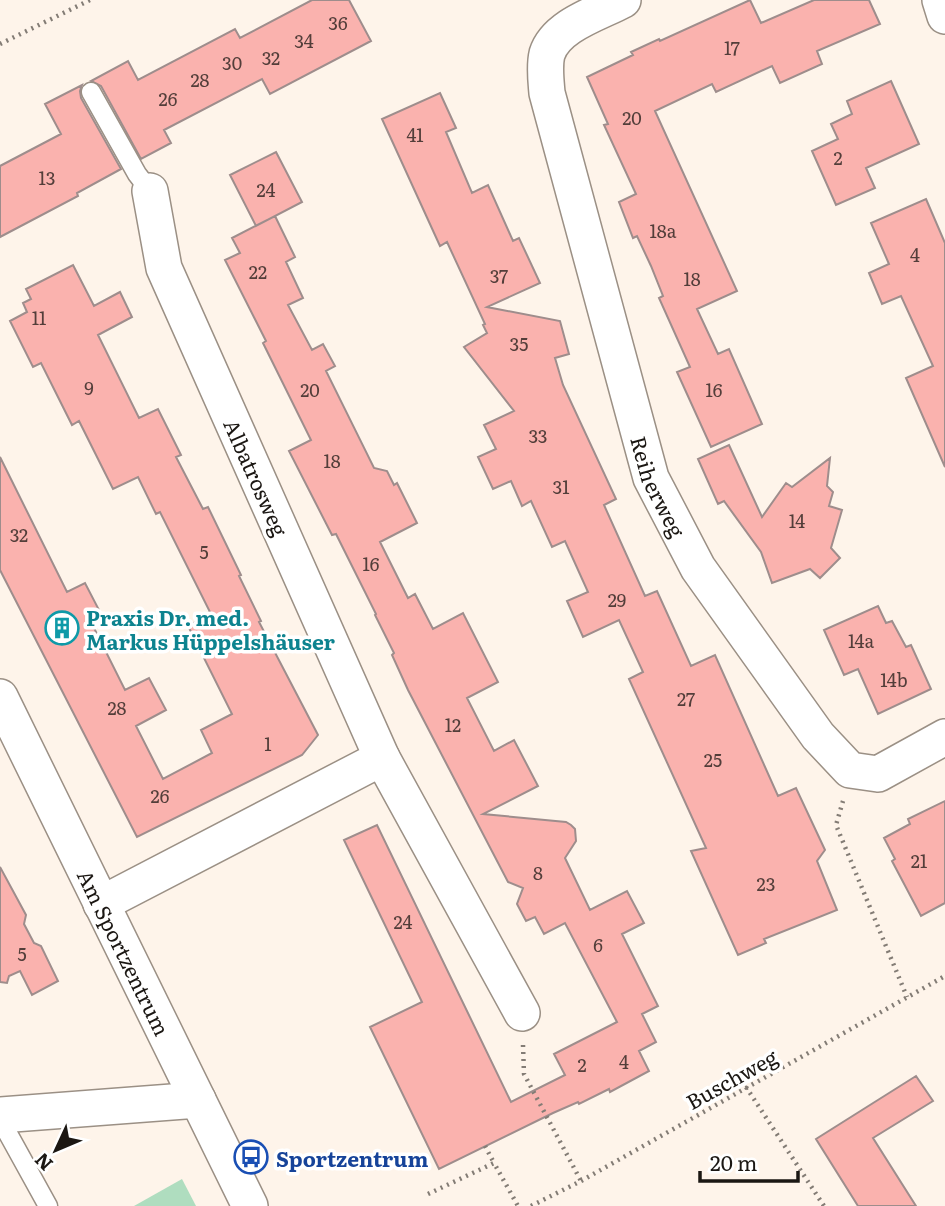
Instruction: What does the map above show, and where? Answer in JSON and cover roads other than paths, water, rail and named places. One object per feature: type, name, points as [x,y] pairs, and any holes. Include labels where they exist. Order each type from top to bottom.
[{"type":"street","name":"Reiherweg","points":[[624,0],[568,29],[553,41],[547,55],[545,72],[547,93],[651,478],[698,568],[818,736],[850,770],[878,774],[945,737]]},
{"type":"street","points":[[940,0],[945,16]]},
{"type":"street","name":"Albatrosweg","points":[[150,191],[164,268],[382,758],[522,1013]]},
{"type":"street","name":"Am Sportzentrum","points":[[0,696],[250,1206]]},
{"type":"street","points":[[102,904],[382,758]]},
{"type":"street","points":[[0,1117],[198,1100]]},
{"type":"lane","points":[[91,92],[137,174],[150,191]]},
{"type":"lane","points":[[0,1117],[48,1206]]},
{"type":"place","name":"Praxis Dr. med. Markus Hüppelshäuser","points":[[62,628]]},
{"type":"place","name":"Sportzentrum","points":[[251,1157]]}]
